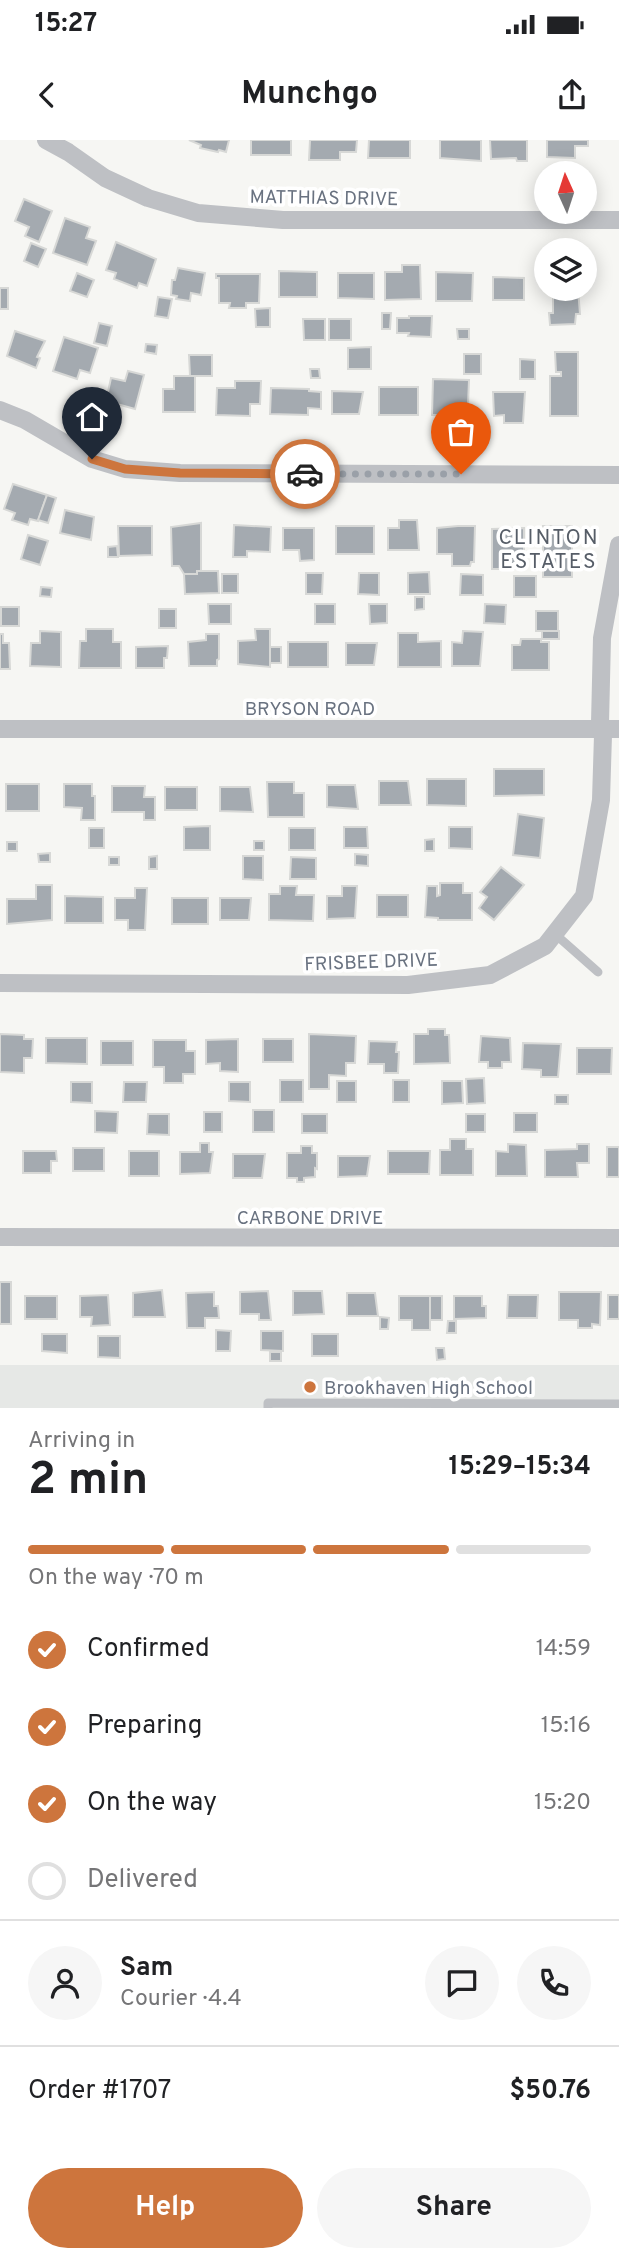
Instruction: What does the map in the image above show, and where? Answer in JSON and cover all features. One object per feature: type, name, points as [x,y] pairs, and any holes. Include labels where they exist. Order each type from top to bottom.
[{"type":"street","name":"MATTHIAS DRIVE","points":[[46,140],[105,177],[148,198],[198,213],[282,220],[619,220]]},
{"type":"street","points":[[0,410],[25,420],[92,459],[125,469],[180,473],[619,475]]},
{"type":"street","name":"FRISBEE DRIVE","points":[[0,983],[408,985],[490,975],[545,946],[584,897],[610,729],[603,638],[619,545]]},
{"type":"street","name":"BRYSON ROAD","points":[[0,729],[610,729]]},
{"type":"street","name":"CARBONE DRIVE","points":[[0,1237],[619,1238]]},
{"type":"lane","points":[[555,934],[598,972]]},
{"type":"lane","points":[[268,1408],[268,1403],[461,1406],[619,1404]]},
{"type":"shaded area","name":"Brookhaven High School","points":[[0,1365],[619,1365],[619,1408],[0,1408]]},
{"type":"building","points":[[189,140],[229,140],[226,152],[218,152],[200,148],[201,145]]},
{"type":"building","points":[[251,140],[291,140],[291,155],[251,155]]},
{"type":"building","points":[[310,140],[357,140],[356,152],[340,152],[340,160],[309,160]]},
{"type":"building","points":[[369,140],[410,140],[410,158],[368,158]]},
{"type":"building","points":[[440,140],[481,140],[481,161],[440,158]]},
{"type":"building","points":[[490,140],[527,140],[527,161],[517,161],[516,158],[491,159]]},
{"type":"building","points":[[547,140],[588,140],[588,146],[575,146],[575,158],[547,157]]},
{"type":"building","points":[[24,199],[52,211],[39,242],[25,236],[29,227],[15,221]]},
{"type":"building","points":[[65,218],[90,227],[86,238],[96,241],[87,265],[53,253]]},
{"type":"building","points":[[116,242],[156,259],[147,286],[139,283],[137,288],[114,279],[116,273],[106,270]]},
{"type":"building","points":[[31,243],[46,249],[38,267],[24,261]]},
{"type":"building","points":[[402,265],[420,265],[421,299],[385,300],[385,272],[402,272]]},
{"type":"building","points":[[178,268],[205,273],[201,295],[191,293],[190,301],[176,299],[177,296],[171,295],[172,280],[175,280]]},
{"type":"building","points":[[279,271],[317,272],[317,297],[279,297]]},
{"type":"building","points":[[436,272],[473,273],[472,301],[436,301]]},
{"type":"building","points":[[77,273],[94,280],[87,297],[70,291]]},
{"type":"building","points":[[338,273],[374,273],[374,299],[338,298]]},
{"type":"building","points":[[216,274],[260,274],[259,303],[246,303],[246,308],[229,308],[230,303],[219,303],[219,278],[216,278]]},
{"type":"building","points":[[493,277],[524,278],[524,300],[493,300]]},
{"type":"building","points":[[0,288],[8,288],[8,309],[0,309]]},
{"type":"building","points":[[158,297],[172,299],[168,318],[155,316]]},
{"type":"building","points":[[553,301],[579,301],[580,314],[576,314],[575,324],[550,325],[549,313],[553,313]]},
{"type":"building","points":[[270,308],[270,327],[256,327],[255,309]]},
{"type":"building","points":[[382,313],[391,313],[390,329],[382,329]]},
{"type":"building","points":[[432,316],[431,337],[397,333],[397,318]]},
{"type":"building","points":[[303,319],[325,319],[325,340],[304,340]]},
{"type":"building","points":[[329,319],[351,319],[351,340],[329,340]]},
{"type":"building","points":[[99,323],[112,326],[107,346],[94,343]]},
{"type":"building","points":[[457,329],[469,329],[469,339],[458,339]]},
{"type":"building","points":[[15,331],[45,341],[37,357],[40,358],[36,368],[7,356]]},
{"type":"building","points":[[64,337],[98,348],[90,373],[80,370],[77,379],[53,371]]},
{"type":"building","points":[[146,344],[157,345],[156,354],[145,352]]},
{"type":"building","points":[[371,347],[371,369],[348,369],[348,348]]},
{"type":"building","points":[[555,352],[578,352],[578,416],[550,416],[550,376],[561,376],[561,372],[556,372]]},
{"type":"building","points":[[464,354],[481,354],[481,374],[464,374]]},
{"type":"building","points":[[189,355],[212,355],[212,376],[190,376]]},
{"type":"building","points":[[520,359],[535,360],[535,379],[520,379]]},
{"type":"building","points":[[310,369],[319,369],[320,378],[311,378]]},
{"type":"building","points":[[128,371],[144,375],[135,409],[106,401],[111,378],[125,381]]},
{"type":"building","points":[[174,376],[195,376],[195,412],[163,412],[163,389],[174,389]]},
{"type":"building","points":[[433,379],[469,380],[468,405],[458,405],[458,415],[432,415]]},
{"type":"building","points":[[235,381],[261,381],[260,404],[250,404],[250,416],[216,415],[217,388],[235,388]]},
{"type":"building","points":[[379,387],[418,387],[418,415],[379,415]]},
{"type":"building","points":[[271,388],[321,392],[321,409],[308,408],[308,415],[270,414]]},
{"type":"building","points":[[332,391],[363,392],[359,414],[332,414]]},
{"type":"building","points":[[493,392],[525,392],[523,423],[504,423],[504,415],[494,416]]},
{"type":"building","points":[[13,484],[47,495],[38,521],[30,519],[28,525],[12,520],[15,513],[4,509]]},
{"type":"building","points":[[47,495],[56,498],[48,523],[38,520]]},
{"type":"building","points":[[65,510],[94,517],[91,540],[60,533]]},
{"type":"building","points":[[399,520],[417,520],[419,550],[388,550],[388,528],[399,528]]},
{"type":"building","points":[[201,523],[201,571],[197,571],[197,574],[184,574],[179,566],[172,566],[171,527]]},
{"type":"building","points":[[234,525],[271,527],[270,552],[247,551],[247,557],[233,557]]},
{"type":"building","points":[[118,526],[152,526],[152,555],[119,556]]},
{"type":"building","points":[[336,526],[374,526],[374,554],[336,554]]},
{"type":"building","points":[[475,526],[474,562],[471,562],[470,566],[452,566],[452,554],[437,554],[437,528]]},
{"type":"building","points":[[543,526],[572,526],[572,577],[543,577]]},
{"type":"building","points":[[283,528],[314,528],[314,560],[300,561],[299,550],[283,550]]},
{"type":"building","points":[[524,528],[524,569],[492,569],[492,529]]},
{"type":"building","points":[[28,535],[48,541],[40,565],[21,559]]},
{"type":"building","points":[[117,546],[118,557],[108,557],[108,547]]},
{"type":"building","points":[[197,571],[218,571],[219,593],[185,594],[184,574],[197,574]]},
{"type":"building","points":[[429,572],[430,594],[408,594],[408,573]]},
{"type":"building","points":[[306,573],[323,573],[322,594],[306,594]]},
{"type":"building","points":[[359,573],[379,573],[379,595],[358,594]]},
{"type":"building","points":[[222,574],[238,574],[238,593],[222,593]]},
{"type":"building","points":[[461,574],[483,575],[483,595],[460,595]]},
{"type":"building","points":[[514,576],[536,576],[536,597],[514,597]]},
{"type":"building","points":[[41,587],[52,588],[51,597],[40,596]]},
{"type":"building","points":[[415,597],[424,597],[424,609],[415,610]]},
{"type":"building","points":[[208,604],[231,604],[231,624],[209,624]]},
{"type":"building","points":[[315,604],[335,604],[335,624],[315,624]]},
{"type":"building","points":[[369,604],[387,604],[387,623],[370,624]]},
{"type":"building","points":[[485,604],[506,605],[505,624],[484,623]]},
{"type":"building","points":[[1,607],[19,607],[19,626],[1,626]]},
{"type":"building","points":[[159,609],[176,609],[176,628],[159,628]]},
{"type":"building","points":[[536,611],[558,611],[558,631],[536,631]]},
{"type":"building","points":[[86,629],[113,629],[113,642],[121,642],[121,668],[79,668],[80,641],[86,641]]},
{"type":"building","points":[[255,629],[270,629],[270,667],[238,664],[238,641],[256,640]]},
{"type":"building","points":[[40,631],[61,632],[61,667],[30,666],[31,643],[40,643]]},
{"type":"building","points":[[463,631],[483,632],[480,666],[452,666],[452,642],[462,643]]},
{"type":"building","points":[[542,631],[559,631],[559,639],[542,639]]},
{"type":"building","points":[[398,633],[418,633],[418,642],[441,641],[441,667],[398,667]]},
{"type":"building","points":[[0,634],[3,634],[3,643],[9,643],[10,669],[0,669]]},
{"type":"building","points":[[206,634],[219,634],[217,666],[189,666],[188,642],[206,640]]},
{"type":"building","points":[[521,639],[541,639],[541,642],[549,642],[549,670],[512,670],[512,645],[520,645]]},
{"type":"building","points":[[288,642],[328,642],[328,667],[288,667]]},
{"type":"building","points":[[346,643],[377,643],[374,665],[346,665]]},
{"type":"building","points":[[168,646],[164,668],[136,668],[136,647]]},
{"type":"building","points":[[270,647],[281,647],[281,663],[270,663]]},
{"type":"building","points":[[494,769],[544,769],[544,795],[494,796]]},
{"type":"building","points":[[427,779],[466,779],[466,806],[427,805]]},
{"type":"building","points":[[379,781],[408,781],[411,805],[379,805]]},
{"type":"building","points":[[267,782],[294,782],[294,793],[304,793],[304,817],[268,817]]},
{"type":"building","points":[[6,784],[39,784],[39,811],[6,811]]},
{"type":"building","points":[[64,784],[92,784],[95,820],[81,820],[82,808],[64,807]]},
{"type":"building","points":[[327,785],[355,785],[358,809],[327,807]]},
{"type":"building","points":[[112,786],[145,786],[144,797],[155,797],[155,820],[144,820],[144,812],[112,812]]},
{"type":"building","points":[[165,787],[197,787],[197,810],[165,810]]},
{"type":"building","points":[[220,787],[250,787],[253,812],[220,811]]},
{"type":"building","points":[[518,814],[544,818],[540,858],[513,855]]},
{"type":"building","points":[[210,826],[210,850],[184,850],[184,827]]},
{"type":"building","points":[[344,827],[367,827],[368,848],[344,848]]},
{"type":"building","points":[[449,827],[472,827],[472,849],[449,848]]},
{"type":"building","points":[[89,828],[104,828],[104,848],[89,848]]},
{"type":"building","points":[[289,828],[315,828],[315,850],[289,850]]},
{"type":"building","points":[[434,839],[434,851],[425,851],[425,840]]},
{"type":"building","points":[[254,841],[264,841],[264,850],[254,850]]},
{"type":"building","points":[[7,842],[17,842],[17,851],[7,851]]},
{"type":"building","points":[[50,853],[50,862],[39,862],[38,854]]},
{"type":"building","points":[[355,854],[368,855],[368,866],[355,865]]},
{"type":"building","points":[[157,856],[157,869],[149,869],[149,857]]},
{"type":"building","points":[[243,856],[263,856],[263,880],[243,879]]},
{"type":"building","points":[[109,857],[119,857],[119,865],[109,865]]},
{"type":"building","points":[[291,857],[316,858],[316,879],[290,879]]},
{"type":"building","points":[[501,867],[524,885],[494,920],[479,908],[487,897],[480,892]]},
{"type":"building","points":[[440,883],[463,883],[463,893],[472,893],[472,920],[438,920],[425,917],[427,886],[437,886],[437,896],[440,895]]},
{"type":"building","points":[[36,885],[52,885],[52,920],[7,924],[7,899],[36,899]]},
{"type":"building","points":[[280,886],[297,886],[296,895],[314,895],[313,921],[269,920],[269,894],[280,894]]},
{"type":"building","points":[[342,886],[357,886],[355,918],[327,919],[327,896],[342,896]]},
{"type":"building","points":[[135,888],[147,888],[145,930],[128,930],[128,920],[115,920],[115,898],[135,898]]},
{"type":"building","points":[[377,895],[408,895],[408,917],[377,917]]},
{"type":"building","points":[[65,896],[103,897],[103,923],[65,923]]},
{"type":"building","points":[[172,898],[208,898],[208,924],[172,924]]},
{"type":"building","points":[[220,898],[251,898],[249,920],[220,920]]},
{"type":"building","points":[[428,1029],[445,1029],[445,1035],[449,1035],[450,1063],[414,1064],[414,1034],[428,1034]]},
{"type":"building","points":[[0,1034],[24,1035],[24,1039],[33,1039],[32,1058],[24,1058],[24,1073],[0,1072]]},
{"type":"building","points":[[309,1034],[356,1036],[355,1063],[346,1063],[346,1076],[329,1075],[329,1089],[309,1089]]},
{"type":"building","points":[[481,1036],[510,1038],[511,1062],[502,1062],[502,1068],[488,1068],[488,1062],[479,1062]]},
{"type":"building","points":[[46,1038],[87,1038],[87,1064],[46,1063]]},
{"type":"building","points":[[238,1039],[238,1072],[220,1071],[220,1063],[206,1064],[206,1040]]},
{"type":"building","points":[[263,1039],[293,1039],[293,1062],[263,1062]]},
{"type":"building","points":[[153,1040],[186,1040],[186,1051],[195,1051],[195,1074],[183,1074],[183,1083],[164,1083],[164,1067],[153,1067]]},
{"type":"building","points":[[101,1041],[133,1041],[133,1065],[101,1065]]},
{"type":"building","points":[[369,1041],[397,1042],[398,1073],[384,1073],[384,1064],[368,1064]]},
{"type":"building","points":[[523,1043],[561,1044],[558,1077],[541,1077],[541,1070],[522,1069]]},
{"type":"building","points":[[577,1048],[612,1048],[611,1074],[577,1074]]},
{"type":"building","points":[[484,1078],[485,1103],[467,1104],[466,1079]]},
{"type":"building","points":[[280,1080],[303,1080],[303,1102],[280,1102]]},
{"type":"building","points":[[393,1080],[409,1080],[409,1102],[393,1102]]},
{"type":"building","points":[[337,1081],[356,1081],[356,1102],[337,1102]]},
{"type":"building","points":[[442,1081],[462,1081],[463,1103],[442,1104]]},
{"type":"building","points":[[71,1082],[92,1082],[92,1103],[71,1102]]},
{"type":"building","points":[[124,1082],[147,1082],[146,1102],[123,1102]]},
{"type":"building","points":[[229,1082],[250,1082],[250,1102],[229,1101]]},
{"type":"building","points":[[555,1095],[568,1095],[568,1104],[555,1104]]},
{"type":"building","points":[[253,1110],[274,1110],[274,1132],[253,1132]]},
{"type":"building","points":[[95,1111],[118,1112],[117,1133],[95,1132]]},
{"type":"building","points":[[204,1112],[222,1112],[222,1132],[204,1132]]},
{"type":"building","points":[[514,1113],[537,1113],[537,1132],[514,1132]]},
{"type":"building","points":[[148,1114],[169,1114],[169,1135],[147,1134]]},
{"type":"building","points":[[302,1114],[327,1114],[327,1133],[302,1133]]},
{"type":"building","points":[[466,1114],[485,1114],[485,1132],[466,1132]]},
{"type":"building","points":[[450,1139],[466,1139],[466,1149],[473,1149],[473,1175],[440,1175],[440,1150],[450,1150]]},
{"type":"building","points":[[200,1143],[209,1143],[209,1152],[213,1152],[210,1173],[180,1174],[180,1152],[200,1152]]},
{"type":"building","points":[[508,1144],[526,1145],[527,1176],[496,1176],[496,1151],[508,1152]]},
{"type":"building","points":[[577,1144],[589,1144],[589,1163],[577,1163],[578,1177],[545,1177],[545,1150],[577,1149]]},
{"type":"building","points":[[301,1146],[312,1146],[312,1153],[317,1153],[317,1169],[315,1168],[315,1177],[297,1182],[297,1178],[287,1178],[287,1153],[301,1153]]},
{"type":"building","points":[[607,1147],[619,1147],[619,1177],[607,1177]]},
{"type":"building","points":[[73,1148],[104,1148],[104,1171],[73,1171]]},
{"type":"building","points":[[23,1151],[56,1151],[57,1161],[51,1161],[51,1173],[23,1173]]},
{"type":"building","points":[[129,1151],[159,1151],[159,1176],[129,1176]]},
{"type":"building","points":[[388,1151],[430,1151],[429,1174],[388,1174]]},
{"type":"building","points":[[233,1154],[265,1154],[262,1178],[233,1178]]},
{"type":"building","points":[[338,1156],[370,1156],[367,1176],[338,1177]]},
{"type":"building","points":[[0,1282],[11,1282],[11,1324],[0,1324]]},
{"type":"building","points":[[162,1290],[165,1317],[133,1317],[133,1293]]},
{"type":"building","points":[[268,1291],[271,1320],[259,1320],[259,1314],[240,1314],[240,1292]]},
{"type":"building","points":[[293,1291],[322,1291],[324,1314],[293,1315]]},
{"type":"building","points":[[214,1292],[214,1306],[218,1306],[219,1318],[205,1318],[205,1328],[187,1328],[186,1293]]},
{"type":"building","points":[[559,1292],[601,1292],[600,1325],[578,1328],[578,1320],[559,1320]]},
{"type":"building","points":[[347,1293],[375,1293],[378,1316],[347,1316]]},
{"type":"building","points":[[108,1295],[110,1325],[91,1326],[92,1317],[80,1317],[80,1296]]},
{"type":"building","points":[[508,1295],[538,1295],[537,1318],[507,1318]]},
{"type":"building","points":[[608,1295],[619,1295],[619,1319],[608,1319]]},
{"type":"building","points":[[25,1296],[57,1296],[57,1319],[25,1319]]},
{"type":"building","points":[[399,1296],[430,1296],[430,1330],[412,1330],[412,1320],[399,1320]]},
{"type":"building","points":[[430,1296],[442,1296],[442,1320],[430,1320]]},
{"type":"building","points":[[454,1296],[482,1296],[482,1306],[486,1306],[486,1318],[454,1319]]},
{"type":"building","points":[[380,1317],[389,1318],[388,1329],[380,1329]]},
{"type":"building","points":[[448,1321],[456,1321],[456,1333],[447,1333]]},
{"type":"building","points":[[216,1330],[231,1331],[230,1351],[216,1351]]},
{"type":"building","points":[[261,1331],[283,1331],[283,1351],[261,1350]]},
{"type":"building","points":[[42,1334],[67,1334],[67,1353],[42,1351]]},
{"type":"building","points":[[312,1334],[338,1334],[338,1356],[312,1356]]},
{"type":"building","points":[[98,1336],[120,1336],[120,1358],[98,1357]]},
{"type":"building","points":[[436,1348],[444,1348],[445,1359],[437,1360]]},
{"type":"building","points":[[270,1352],[281,1352],[281,1361],[270,1361]]},
{"type":"way so far","points":[[305,474],[461,474]]},
{"type":"place","name":"Brookhaven High School","points":[[310,1387]]},
{"type":"district","name":"CLINTON ESTATES","points":[[549,549]]},
{"type":"route","points":[[92,459],[125,469],[180,473],[305,474]]}]
